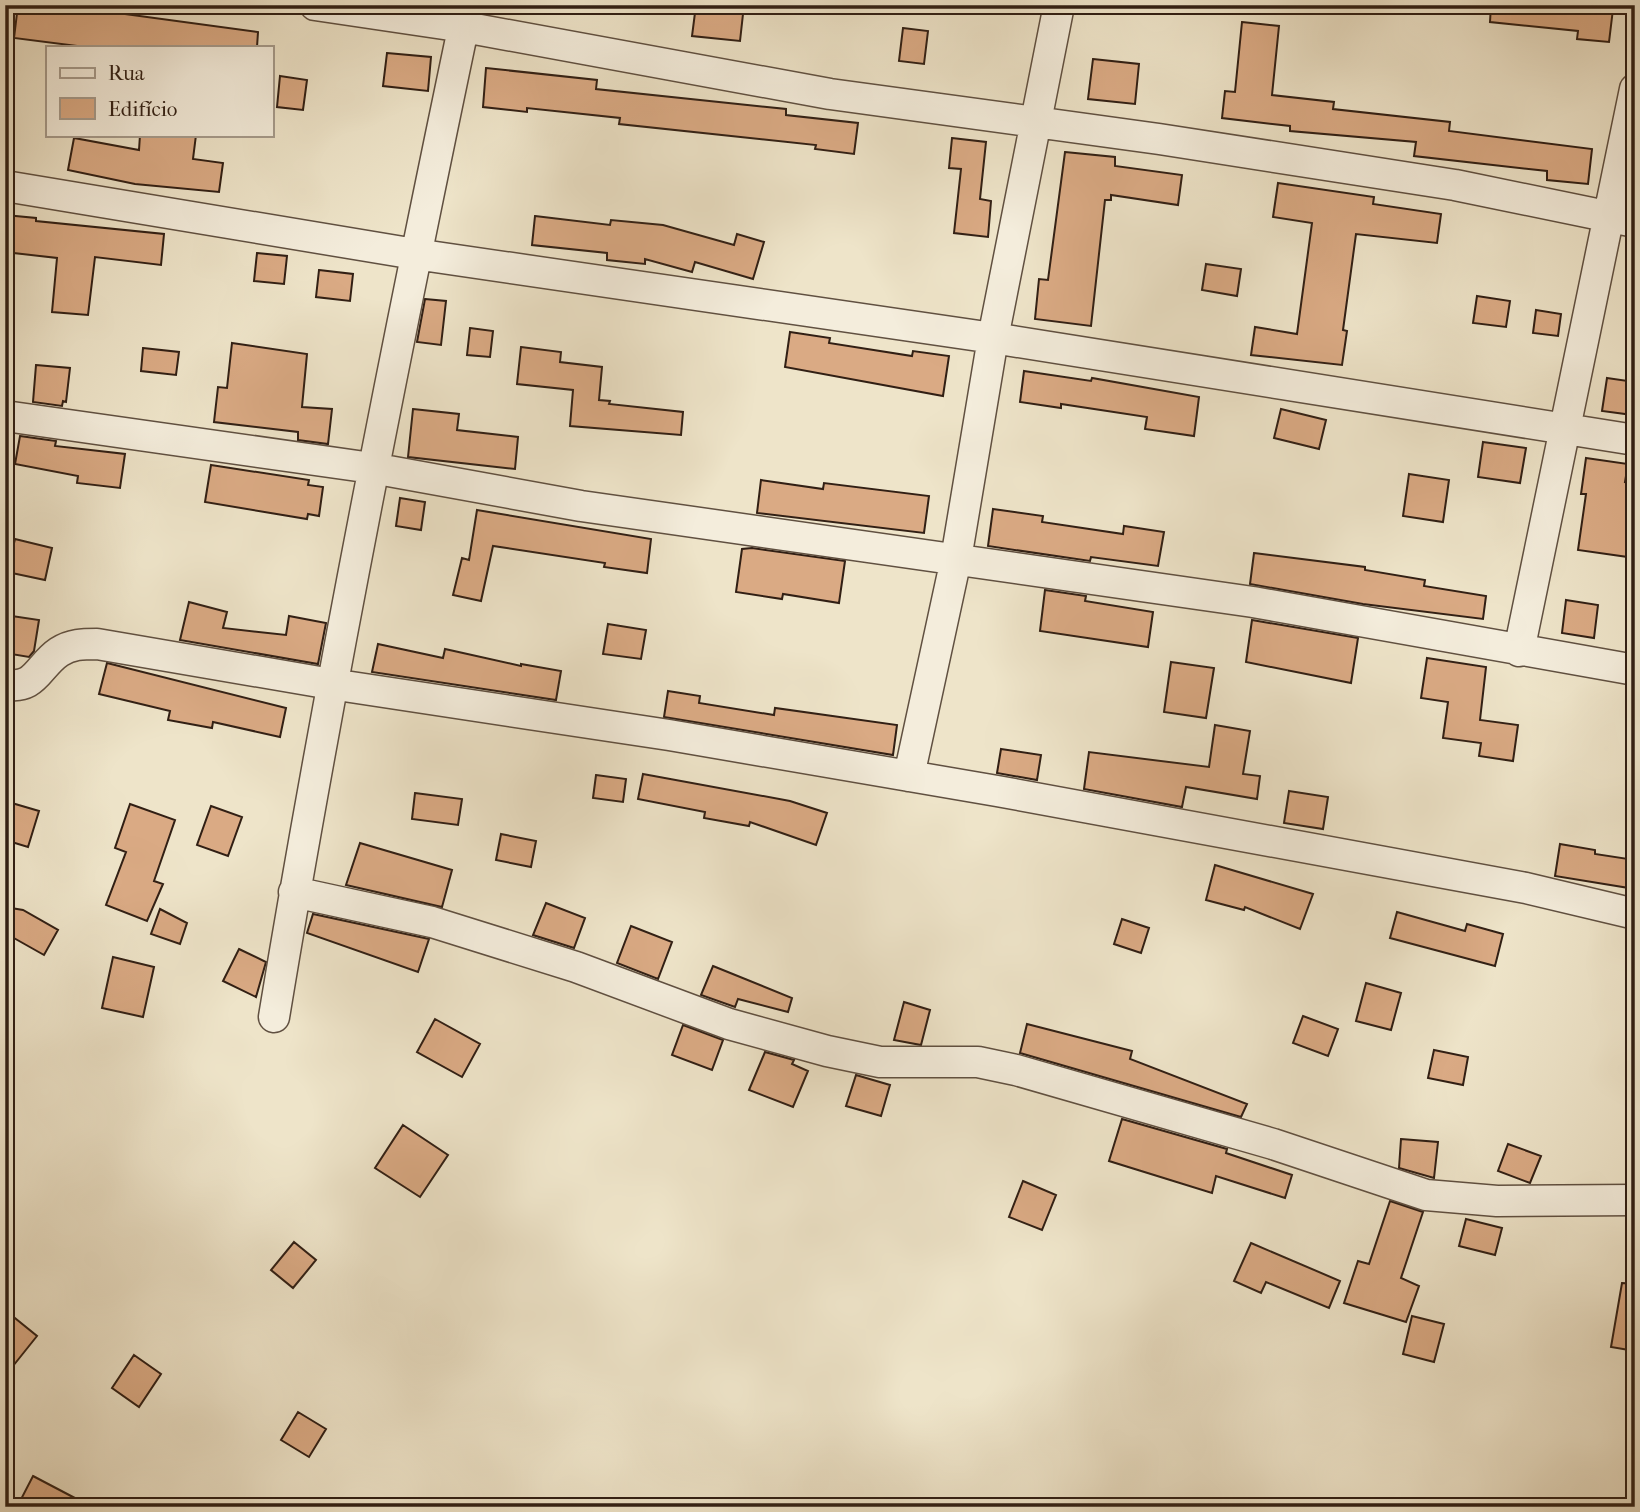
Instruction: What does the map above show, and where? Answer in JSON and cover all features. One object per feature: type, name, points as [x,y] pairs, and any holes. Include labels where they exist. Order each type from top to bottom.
[{"type":"street","points":[[315,5],[466,16],[830,94],[1455,185],[1622,219]]},
{"type":"street","points":[[909,776],[956,559],[993,338],[1059,5]]},
{"type":"street","points":[[274,1017],[331,684],[372,468],[466,16]]},
{"type":"street","points":[[1519,651],[1562,428],[1622,219],[1635,89]]},
{"type":"street","points":[[5,186],[415,254],[993,338],[1635,440]]},
{"type":"street","points":[[5,416],[372,468],[581,506],[1253,602],[1635,670]]},
{"type":"street","points":[[5,684],[16,687],[30,683],[58,652],[76,644],[97,644],[909,776],[1512,886],[1635,914]]},
{"type":"street","points":[[295,892],[432,922],[576,967],[729,1024],[827,1051],[880,1062],[978,1062],[1016,1070],[1233,1132],[1426,1195],[1497,1201],[1635,1200]]},
{"type":"building","points":[[18,5],[88,9],[258,32],[257,46],[77,46],[14,38]]},
{"type":"building","points":[[696,5],[744,5],[740,41],[692,36]]},
{"type":"building","points":[[1491,5],[1613,9],[1609,42],[1577,39],[1578,31],[1490,22]]},
{"type":"building","points":[[1242,22],[1279,26],[1272,95],[1334,102],[1333,109],[1450,122],[1449,131],[1592,149],[1588,184],[1547,180],[1547,171],[1414,156],[1416,142],[1290,131],[1290,126],[1222,118],[1225,91],[1235,92]]},
{"type":"building","points":[[903,28],[928,31],[924,64],[899,61]]},
{"type":"building","points":[[387,53],[431,57],[428,91],[383,86]]},
{"type":"building","points":[[1093,59],[1139,64],[1135,104],[1088,99]]},
{"type":"building","points":[[486,68],[597,80],[596,89],[786,109],[786,115],[858,123],[854,154],[815,149],[816,145],[619,124],[620,118],[527,108],[527,112],[483,107]]},
{"type":"building","points":[[280,76],[307,80],[303,110],[277,107]]},
{"type":"building","points":[[140,136],[196,136],[193,159],[223,163],[219,192],[135,184],[68,170],[74,138],[139,150]]},
{"type":"building","points":[[952,138],[986,142],[980,199],[991,201],[988,237],[954,233],[961,169],[949,168]]},
{"type":"building","points":[[1065,152],[1115,157],[1115,166],[1182,175],[1178,205],[1111,195],[1111,200],[1105,200],[1091,326],[1035,319],[1039,279],[1048,280]]},
{"type":"building","points":[[1278,183],[1374,197],[1373,204],[1441,214],[1437,243],[1356,234],[1343,330],[1347,331],[1342,365],[1251,355],[1255,327],[1297,334],[1312,223],[1273,217]]},
{"type":"building","points":[[5,215],[36,218],[36,221],[164,234],[161,265],[95,257],[88,315],[52,312],[57,258],[5,252]]},
{"type":"building","points":[[535,216],[610,225],[611,220],[663,225],[734,245],[737,234],[764,242],[753,279],[695,262],[692,272],[645,259],[645,264],[607,260],[607,253],[532,245]]},
{"type":"building","points":[[257,253],[287,256],[284,284],[254,281]]},
{"type":"building","points":[[1206,264],[1241,269],[1237,296],[1202,290]]},
{"type":"building","points":[[319,270],[353,274],[350,301],[316,297]]},
{"type":"building","points":[[1477,296],[1510,301],[1506,327],[1473,323]]},
{"type":"building","points":[[425,299],[446,301],[441,345],[417,342]]},
{"type":"building","points":[[1536,310],[1561,314],[1558,336],[1533,333]]},
{"type":"building","points":[[470,328],[493,331],[490,357],[467,355]]},
{"type":"building","points":[[790,332],[830,338],[829,343],[912,356],[913,351],[949,356],[943,396],[785,367]]},
{"type":"building","points":[[232,343],[307,354],[302,407],[332,409],[328,444],[298,440],[298,432],[214,422],[218,387],[227,388]]},
{"type":"building","points":[[521,347],[561,352],[560,362],[602,367],[599,400],[610,401],[609,404],[683,412],[681,435],[570,426],[573,390],[517,384]]},
{"type":"building","points":[[143,348],[179,352],[176,375],[141,371]]},
{"type":"building","points":[[36,365],[70,368],[66,402],[63,401],[62,406],[33,402]]},
{"type":"building","points":[[1024,371],[1091,381],[1092,378],[1199,397],[1194,436],[1145,429],[1147,417],[1061,404],[1061,408],[1020,402]]},
{"type":"building","points":[[1607,378],[1635,382],[1633,415],[1602,411]]},
{"type":"building","points":[[413,409],[459,414],[457,430],[518,437],[515,469],[408,457]]},
{"type":"building","points":[[1281,409],[1326,420],[1319,449],[1274,438]]},
{"type":"building","points":[[20,436],[56,441],[55,446],[125,454],[120,488],[77,483],[78,476],[15,464]]},
{"type":"building","points":[[1483,442],[1526,448],[1520,483],[1478,477]]},
{"type":"building","points":[[1586,458],[1628,464],[1625,482],[1635,483],[1635,558],[1578,550],[1586,494],[1581,494]]},
{"type":"building","points":[[211,465],[309,480],[308,485],[323,487],[319,516],[308,514],[307,519],[205,502]]},
{"type":"building","points":[[1409,474],[1449,480],[1443,522],[1403,516]]},
{"type":"building","points":[[761,480],[823,489],[824,483],[929,496],[924,533],[757,513]]},
{"type":"building","points":[[400,498],[425,502],[421,530],[396,526]]},
{"type":"building","points":[[993,509],[1043,516],[1042,522],[1123,534],[1124,526],[1164,532],[1158,566],[1091,557],[1090,561],[988,546]]},
{"type":"building","points":[[477,510],[651,539],[647,573],[604,567],[605,563],[493,546],[481,601],[453,595],[462,558],[469,560]]},
{"type":"building","points":[[15,539],[52,548],[45,580],[7,572]]},
{"type":"building","points":[[752,548],[845,561],[839,603],[783,594],[782,599],[736,592],[742,549]]},
{"type":"building","points":[[1254,553],[1365,567],[1365,570],[1425,580],[1424,586],[1486,596],[1483,619],[1363,604],[1250,584]]},
{"type":"building","points":[[1045,590],[1086,596],[1085,601],[1153,612],[1148,647],[1040,631]]},
{"type":"building","points":[[1566,600],[1598,605],[1594,638],[1562,633]]},
{"type":"building","points":[[189,602],[227,612],[223,628],[286,635],[289,616],[326,623],[318,664],[180,640]]},
{"type":"building","points":[[5,615],[39,620],[34,651],[29,657],[5,653]]},
{"type":"building","points":[[1252,620],[1358,638],[1351,683],[1246,662]]},
{"type":"building","points":[[608,624],[646,630],[641,659],[603,654]]},
{"type":"building","points":[[378,644],[443,658],[445,649],[521,666],[561,671],[556,700],[372,672]]},
{"type":"building","points":[[1427,658],[1486,667],[1480,720],[1518,725],[1513,761],[1479,756],[1481,743],[1443,738],[1448,702],[1421,698]]},
{"type":"building","points":[[1171,662],[1214,668],[1206,718],[1164,712]]},
{"type":"building","points":[[107,663],[286,708],[280,737],[213,722],[212,728],[168,720],[170,711],[99,694]]},
{"type":"building","points":[[668,691],[700,696],[699,703],[774,715],[775,708],[897,725],[893,755],[664,717]]},
{"type":"building","points":[[1215,725],[1250,731],[1243,774],[1260,776],[1257,799],[1186,787],[1182,807],[1084,789],[1089,752],[1209,767]]},
{"type":"building","points":[[1001,749],[1041,755],[1037,780],[997,773]]},
{"type":"building","points":[[643,774],[790,801],[827,813],[816,845],[750,822],[749,826],[704,818],[705,812],[638,799]]},
{"type":"building","points":[[596,775],[626,779],[623,802],[593,798]]},
{"type":"building","points":[[1289,791],[1328,797],[1323,829],[1284,823]]},
{"type":"building","points":[[415,793],[462,799],[458,825],[412,819]]},
{"type":"building","points":[[5,801],[39,811],[28,847],[5,840]]},
{"type":"building","points":[[130,804],[175,820],[154,881],[163,884],[147,921],[106,905],[126,852],[115,848]]},
{"type":"building","points":[[211,806],[242,817],[228,856],[197,845]]},
{"type":"building","points":[[501,834],[536,841],[531,867],[496,860]]},
{"type":"building","points":[[360,843],[452,870],[442,907],[346,885]]},
{"type":"building","points":[[1560,844],[1595,850],[1595,854],[1635,860],[1635,889],[1555,876]]},
{"type":"building","points":[[1215,865],[1313,894],[1300,929],[1245,907],[1244,910],[1206,900]]},
{"type":"building","points":[[546,903],[585,918],[574,948],[533,935]]},
{"type":"building","points":[[5,907],[23,910],[58,930],[44,955],[5,933]]},
{"type":"building","points":[[160,909],[187,923],[180,944],[151,934]]},
{"type":"building","points":[[1397,912],[1465,931],[1467,924],[1503,934],[1495,966],[1390,938]]},
{"type":"building","points":[[313,914],[429,939],[418,972],[307,933]]},
{"type":"building","points":[[1122,919],[1149,928],[1141,953],[1114,944]]},
{"type":"building","points":[[631,926],[672,942],[658,979],[617,963]]},
{"type":"building","points":[[239,949],[266,962],[256,997],[223,981]]},
{"type":"building","points":[[113,957],[154,967],[143,1017],[102,1008]]},
{"type":"building","points":[[713,966],[792,998],[788,1012],[738,999],[735,1007],[701,995]]},
{"type":"building","points":[[1366,983],[1401,993],[1391,1030],[1356,1021]]},
{"type":"building","points":[[904,1002],[930,1010],[921,1045],[894,1040]]},
{"type":"building","points":[[1303,1016],[1338,1029],[1328,1056],[1293,1043]]},
{"type":"building","points":[[435,1019],[480,1044],[462,1077],[417,1052]]},
{"type":"building","points":[[1027,1024],[1132,1051],[1130,1059],[1247,1104],[1241,1117],[1020,1053]]},
{"type":"building","points":[[683,1025],[723,1040],[712,1070],[672,1055]]},
{"type":"building","points":[[1434,1050],[1468,1057],[1463,1085],[1428,1078]]},
{"type":"building","points":[[765,1052],[794,1060],[792,1064],[808,1071],[793,1107],[749,1090]]},
{"type":"building","points":[[856,1075],[890,1085],[881,1116],[846,1106]]},
{"type":"building","points":[[1122,1119],[1227,1149],[1226,1153],[1292,1175],[1285,1198],[1216,1176],[1212,1193],[1109,1161]]},
{"type":"building","points":[[403,1125],[448,1155],[420,1197],[375,1168]]},
{"type":"building","points":[[1401,1139],[1438,1142],[1434,1178],[1399,1168]]},
{"type":"building","points":[[1508,1144],[1541,1156],[1530,1183],[1498,1171]]},
{"type":"building","points":[[1023,1181],[1056,1195],[1042,1230],[1009,1217]]},
{"type":"building","points":[[1390,1201],[1423,1212],[1401,1278],[1419,1286],[1406,1322],[1344,1303],[1358,1261],[1369,1264]]},
{"type":"building","points":[[1466,1219],[1502,1228],[1495,1255],[1459,1246]]},
{"type":"building","points":[[294,1242],[316,1260],[293,1288],[271,1270]]},
{"type":"building","points":[[1251,1243],[1340,1281],[1329,1308],[1266,1282],[1261,1293],[1234,1281]]},
{"type":"building","points":[[1622,1283],[1635,1284],[1635,1351],[1611,1347]]},
{"type":"building","points":[[5,1310],[37,1336],[5,1376]]},
{"type":"building","points":[[1412,1316],[1444,1324],[1434,1362],[1403,1354]]},
{"type":"building","points":[[134,1355],[161,1374],[139,1407],[112,1388]]},
{"type":"building","points":[[298,1412],[326,1429],[309,1457],[281,1440]]},
{"type":"building","points":[[33,1476],[92,1507],[17,1507]]}]
